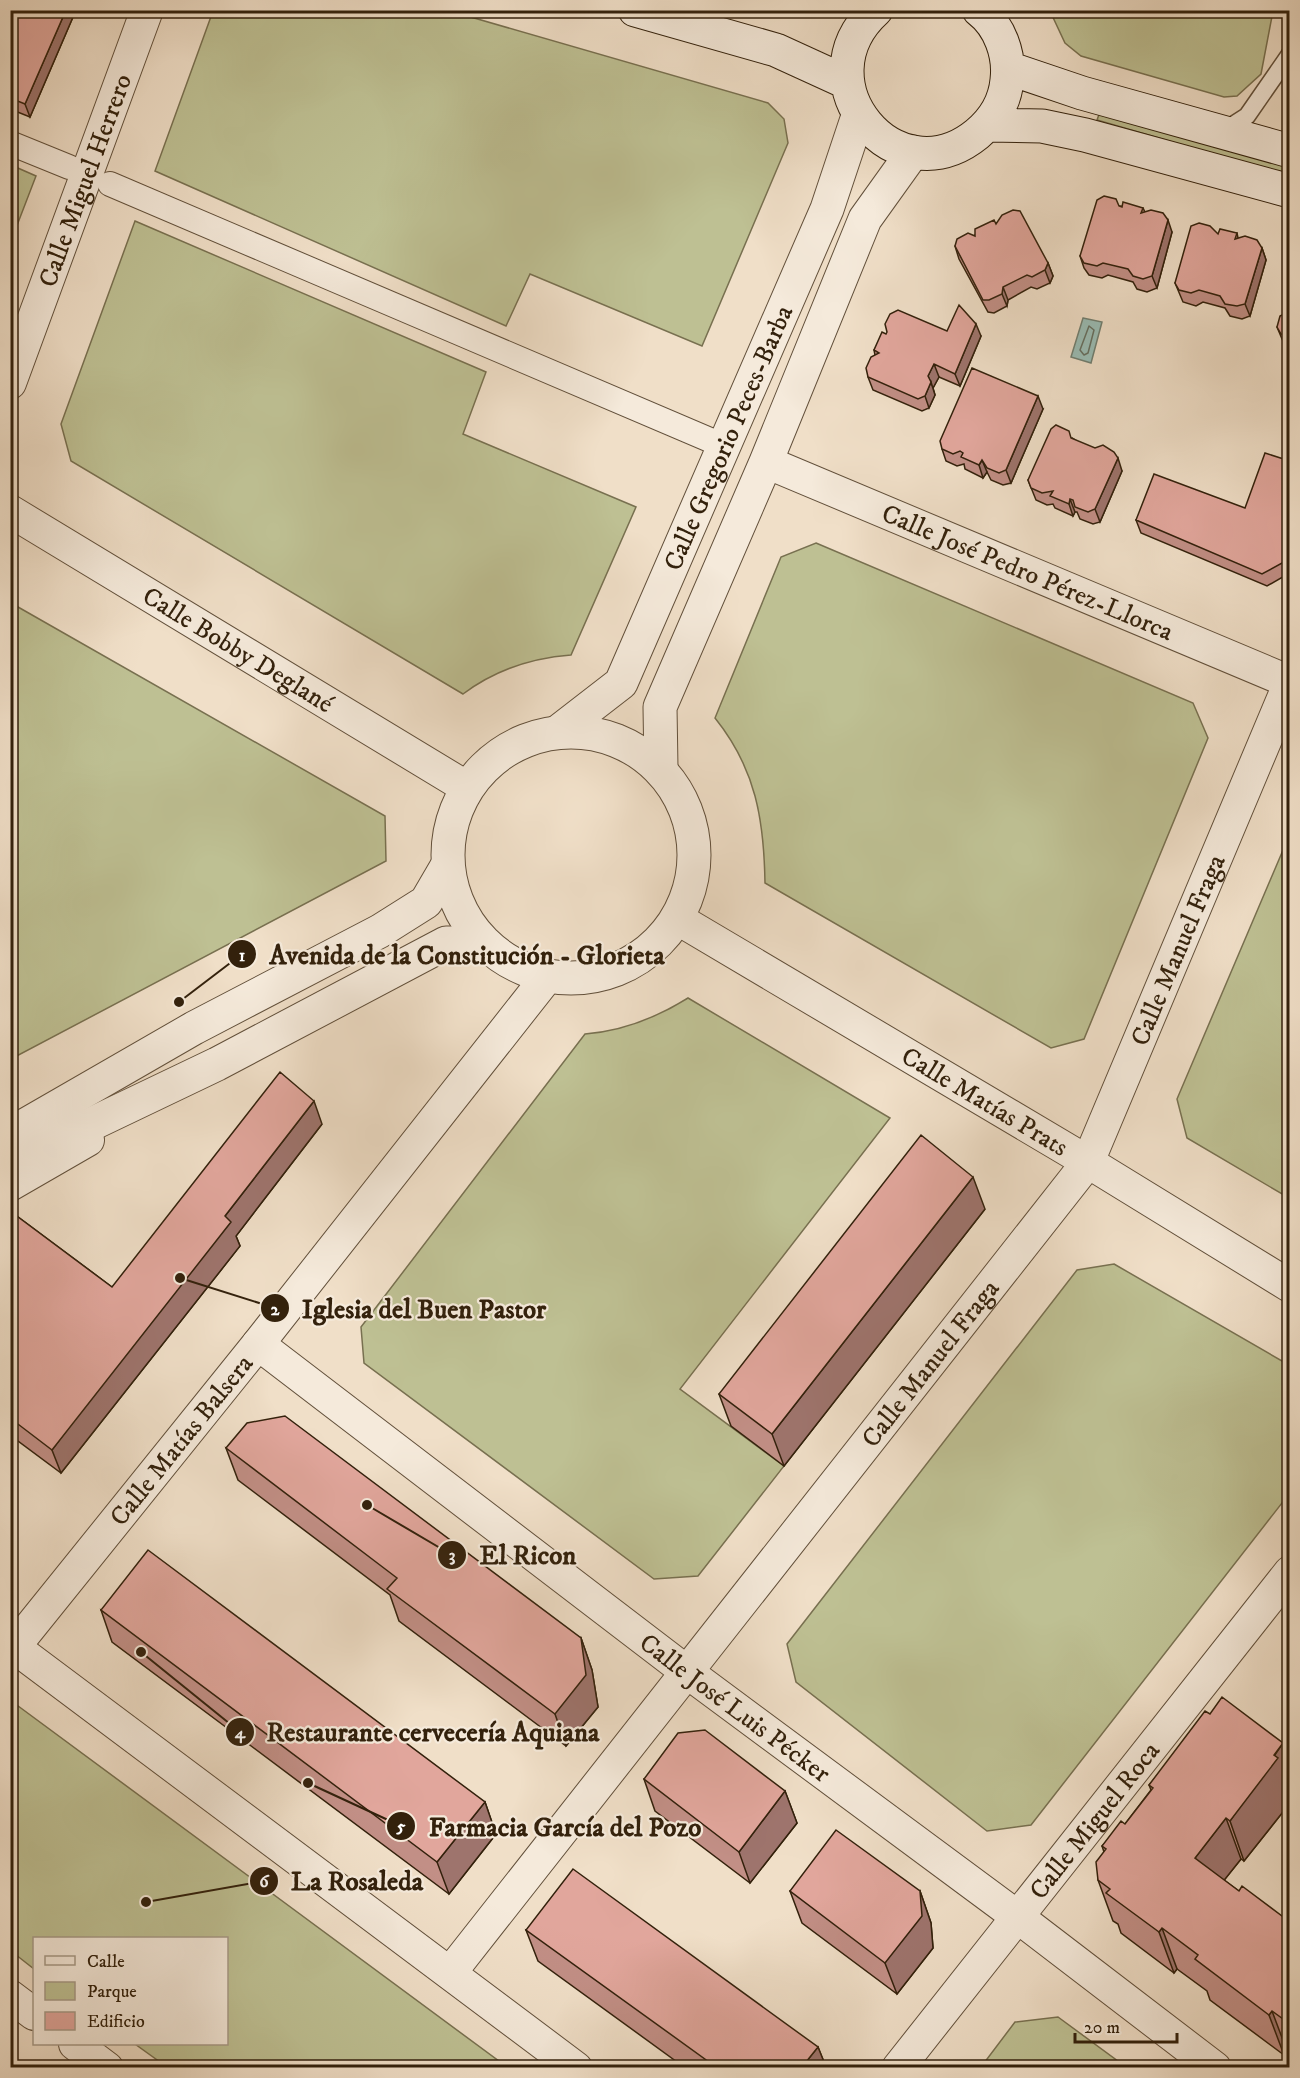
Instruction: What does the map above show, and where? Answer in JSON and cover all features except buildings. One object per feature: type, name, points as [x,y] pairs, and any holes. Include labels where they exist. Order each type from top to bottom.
[{"type":"street","name":"Calle Miguel Herrero","points":[[10,383],[147,10]]},
{"type":"street","points":[[635,10],[776,50],[846,82]]},
{"type":"street","points":[[876,10],[862,23],[848,51],[846,82],[858,116],[873,133],[892,146],[913,152],[941,152],[967,142],[988,125],[1000,108],[1007,89],[1008,68],[1005,49],[997,31],[979,10]]},
{"type":"street","points":[[1008,68],[1290,151]]},
{"type":"street","name":"Calle Gregorio Peces-Barba","points":[[559,731],[621,683],[827,209],[858,116]]},
{"type":"street","points":[[988,125],[1042,126],[1075,132],[1290,191]]},
{"type":"street","points":[[10,143],[69,167]]},
{"type":"street","name":"Calle Gregorio Peces-Barba","points":[[661,768],[660,707],[766,462],[865,219],[913,152]]},
{"type":"street","points":[[110,184],[724,446]]},
{"type":"street","name":"Calle José Pedro Pérez-Llorca","points":[[766,462],[1290,682]]},
{"type":"street","name":"Calle Bobby Deglané","points":[[10,511],[466,787]]},
{"type":"street","name":"Calle Manuel Fraga","points":[[450,1973],[1088,1162],[1290,682]]},
{"type":"street","points":[[559,731],[605,735],[633,747],[661,768],[686,804],[695,837],[692,886],[678,919],[645,956],[607,974],[547,977],[517,967],[483,944],[456,904],[447,866],[447,847],[457,805],[466,787],[510,746],[559,731]]},
{"type":"street","points":[[10,1117],[194,1028],[380,931],[426,902],[447,866]]},
{"type":"street","name":"Calle Matías Prats","points":[[678,919],[1088,1162],[1290,1286]]},
{"type":"street","points":[[10,1163],[217,1064],[446,943],[483,944]]},
{"type":"street","name":"Calle Matías Balsera","points":[[12,1646],[258,1344],[547,977]]},
{"type":"street","points":[[10,1134],[194,1028]]},
{"type":"street","points":[[10,1185],[217,1064]]},
{"type":"street","name":"Calle José Luis Pécker","points":[[258,1344],[687,1672],[1019,1917],[1215,2067]]},
{"type":"street","name":"Calle Miguel Roca","points":[[898,2067],[1290,1572]]},
{"type":"street","points":[[12,1646],[576,2067]]},
{"type":"street","points":[[10,1996],[33,2013]]},
{"type":"street","points":[[78,2045],[107,2067]]},
{"type":"lane","points":[[1221,132],[1247,116],[1290,54]]},
{"type":"green space","points":[[213,11],[450,11],[768,103],[784,119],[788,143],[702,346],[530,274],[506,326],[155,171]]},
{"type":"green space","points":[[1050,11],[1273,11],[1261,74],[1237,96],[1224,97],[1081,56],[1065,43]]},
{"type":"green space","points":[[1100,112],[1289,166],[1289,176],[1097,120]]},
{"type":"green space","points":[[11,165],[36,176],[11,241]]},
{"type":"green space","points":[[135,221],[486,372],[463,434],[636,507],[571,655],[542,659],[514,667],[488,678],[463,694],[71,461],[61,424]]},
{"type":"green space","points":[[816,543],[1193,703],[1208,738],[1084,1039],[1051,1048],[765,883],[760,817],[749,776],[729,737],[715,718],[781,557]]},
{"type":"green space","points":[[11,603],[385,816],[386,861],[11,1059]]},
{"type":"green space","points":[[1289,836],[1289,1198],[1187,1138],[1177,1099]]},
{"type":"green space","points":[[688,998],[890,1118],[680,1389],[784,1466],[698,1576],[654,1579],[364,1363],[361,1327],[585,1034],[613,1030],[639,1022],[664,1012]]},
{"type":"green space","points":[[1114,1264],[1289,1365],[1289,1494],[1031,1825],[987,1831],[796,1682],[787,1644],[1077,1270]]},
{"type":"green space","points":[[10,1700],[507,2067],[167,2067],[136,2045],[228,2045],[228,1937],[33,1937],[33,1968],[11,1951]]},
{"type":"green space","points":[[1058,2017],[1126,2067],[981,2067],[1015,2022]]},
{"type":"water","points":[[1083,318],[1102,322],[1091,363],[1071,357]]},
{"type":"place","name":"Avenida de la Constitución - Glorieta","points":[[179,1002]]},
{"type":"place","name":"Iglesia del Buen Pastor","points":[[180,1278]]},
{"type":"place","name":"El Ricon","points":[[367,1505]]},
{"type":"place","name":"Restaurante cervecería Aquiana","points":[[141,1652]]},
{"type":"place","name":"Farmacia García del Pozo","points":[[308,1783]]},
{"type":"place","name":"La Rosaleda","points":[[146,1902]]}]
